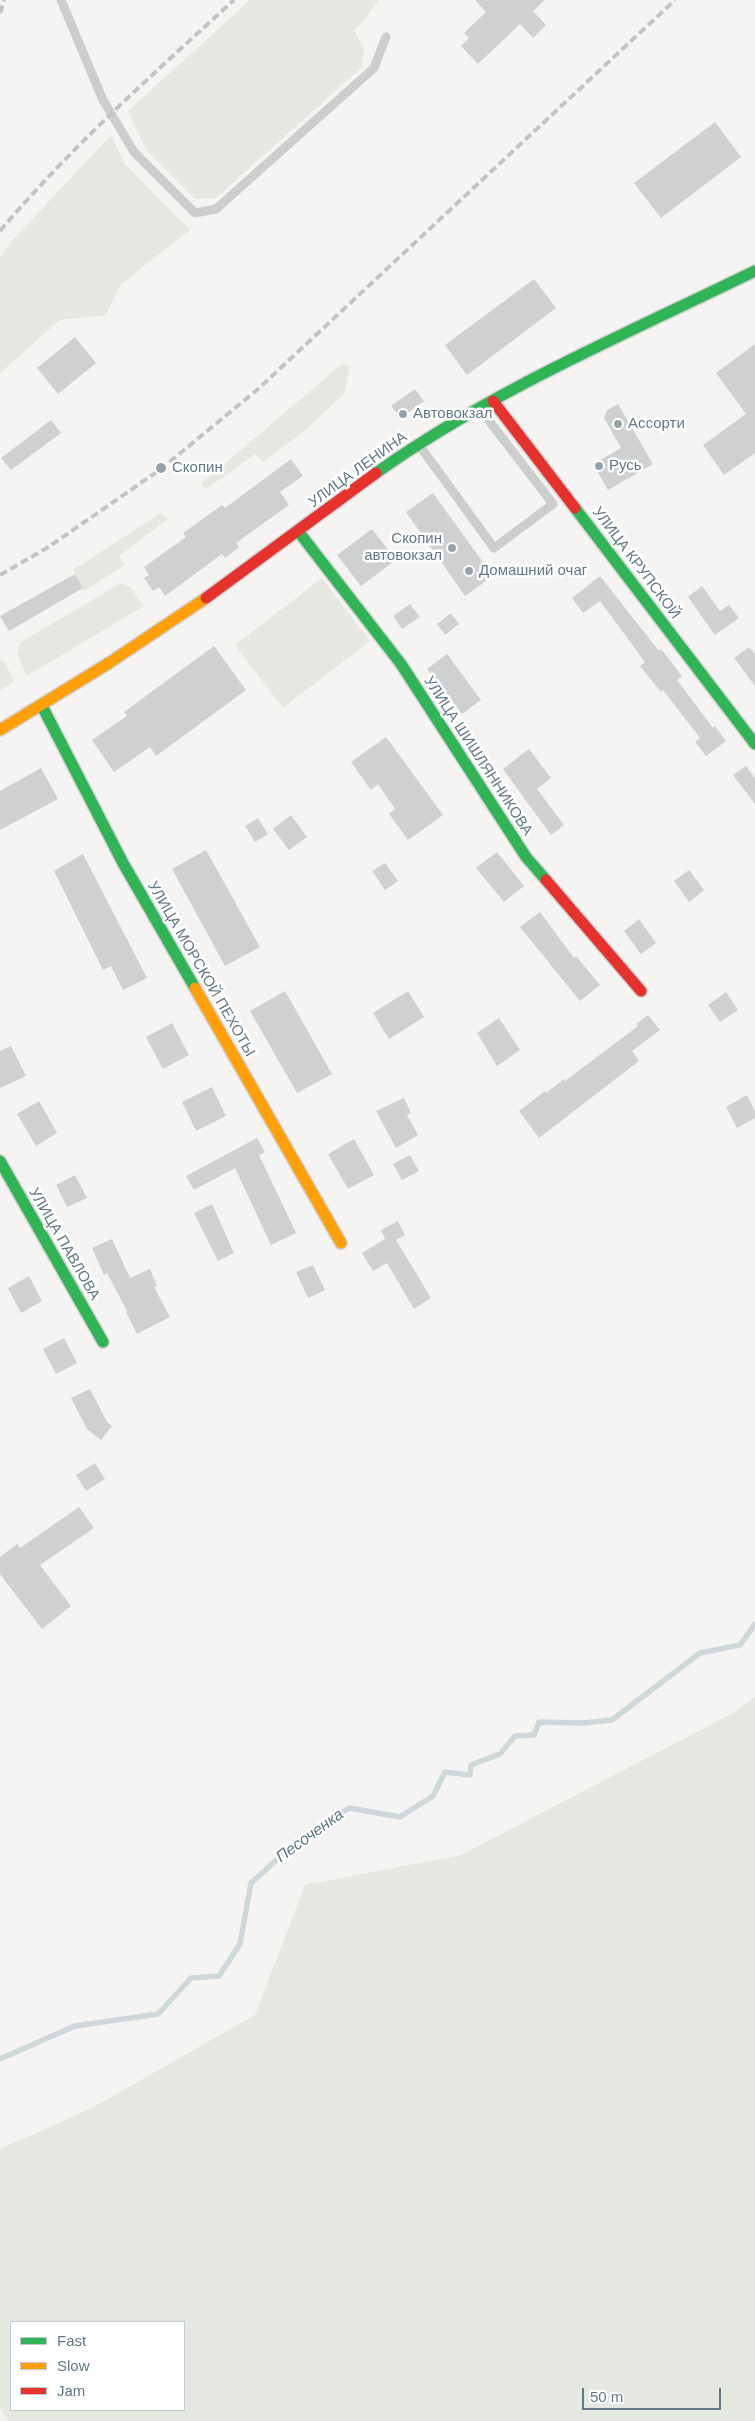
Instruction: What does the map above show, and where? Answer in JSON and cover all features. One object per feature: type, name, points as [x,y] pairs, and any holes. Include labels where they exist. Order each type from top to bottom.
[{"type":"street","name":"УЛИЦА ЛЕНИНА","points":[[0,730],[111,662],[418,444],[536,377],[755,271]]},
{"type":"street","name":"УЛИЦА КРУПСКОЙ","points":[[493,401],[755,744]]},
{"type":"street","name":"УЛИЦА ШИШЛЯННИКОВА","points":[[298,531],[401,664],[526,857],[640,991]]},
{"type":"street","name":"УЛИЦА МОРСКОЙ ПЕХОТЫ","points":[[42,706],[123,863],[341,1243]]},
{"type":"street","name":"УЛИЦА ПАВЛОВА","points":[[0,1161],[103,1342]]},
{"type":"lane","points":[[61,0],[103,100],[134,152],[195,213],[216,209],[374,68],[386,37]]},
{"type":"lane","points":[[418,444],[494,548],[552,504],[480,409]]},
{"type":"shaded area","points":[[250,0],[379,0],[354,30],[364,49],[362,67],[216,198],[195,199],[146,150],[128,111]]},
{"type":"shaded area","points":[[111,135],[125,164],[190,230],[120,285],[106,315],[60,320],[0,373],[0,258],[9,244]]},
{"type":"shaded area","points":[[342,364],[350,366],[344,394],[302,433],[263,462],[255,454],[206,489],[201,484]]},
{"type":"shaded area","points":[[161,513],[168,519],[119,556],[125,565],[84,591],[73,570]]},
{"type":"shaded area","points":[[322,578],[370,641],[283,708],[235,645]]},
{"type":"shaded area","points":[[121,583],[130,587],[144,606],[27,676],[17,654],[21,642]]},
{"type":"shaded area","points":[[0,660],[5,662],[14,682],[0,690]]},
{"type":"shaded area","points":[[755,1697],[755,2421],[8,2421],[0,2408],[0,2149],[90,2109],[255,2015],[305,1885],[461,1855],[735,1712]]},
{"type":"building","points":[[475,0],[545,0],[533,11],[546,25],[533,38],[520,24],[478,64],[461,46],[469,38],[464,33],[486,12]]},
{"type":"building","points":[[715,122],[741,157],[661,218],[634,183]]},
{"type":"building","points":[[534,279],[556,308],[467,375],[445,345]]},
{"type":"building","points":[[75,337],[96,363],[58,394],[37,368]]},
{"type":"building","points":[[755,344],[755,453],[724,475],[703,445],[746,414],[716,373]]},
{"type":"building","points":[[415,389],[424,401],[401,418],[391,406]]},
{"type":"building","points":[[618,404],[653,464],[608,490],[593,464],[621,448],[604,418],[607,410]]},
{"type":"building","points":[[51,420],[61,433],[11,470],[1,458]]},
{"type":"building","name":"Скопин","points":[[291,459],[303,476],[280,492],[289,505],[236,543],[239,547],[225,558],[222,554],[165,596],[159,587],[153,591],[144,578],[149,575],[144,567],[186,537],[183,533],[222,505],[225,508]]},
{"type":"building","name":"Скопин автовокзал","points":[[433,493],[493,576],[465,596],[406,512]]},
{"type":"building","points":[[372,529],[396,560],[361,586],[337,555]]},
{"type":"building","points":[[75,574],[83,588],[9,631],[0,616]]},
{"type":"building","points":[[600,576],[659,651],[661,649],[682,676],[677,680],[713,728],[715,726],[726,741],[706,756],[695,742],[700,738],[663,690],[661,692],[640,666],[645,662],[600,601],[583,613],[572,598]]},
{"type":"building","points":[[702,586],[720,611],[729,605],[739,618],[715,635],[688,597]]},
{"type":"building","points":[[410,604],[420,617],[402,629],[393,616]]},
{"type":"building","points":[[451,613],[459,624],[445,635],[437,624]]},
{"type":"building","points":[[214,646],[246,690],[156,756],[150,747],[114,772],[92,740],[127,716],[124,712]]},
{"type":"building","points":[[749,647],[755,654],[755,686],[734,658]]},
{"type":"building","points":[[447,654],[481,700],[462,714],[427,669]]},
{"type":"building","points":[[386,737],[443,815],[408,840],[389,814],[395,809],[378,784],[371,790],[351,762]]},
{"type":"building","points":[[529,749],[551,778],[537,789],[564,825],[551,835],[503,769]]},
{"type":"building","points":[[746,766],[755,778],[755,804],[733,775]]},
{"type":"building","points":[[41,768],[58,799],[0,830],[0,791]]},
{"type":"building","points":[[291,815],[307,837],[289,850],[273,829]]},
{"type":"building","points":[[258,818],[268,834],[255,842],[245,826]]},
{"type":"building","points":[[206,850],[260,947],[225,966],[172,869]]},
{"type":"building","points":[[497,852],[524,886],[504,902],[476,868]]},
{"type":"building","points":[[83,854],[147,978],[123,990],[111,966],[103,970],[54,871]]},
{"type":"building","points":[[385,863],[398,881],[385,890],[372,871]]},
{"type":"building","points":[[689,870],[704,890],[689,902],[674,881]]},
{"type":"building","points":[[540,912],[574,958],[576,956],[600,985],[580,1001],[520,927]]},
{"type":"building","points":[[639,919],[656,943],[641,954],[624,931]]},
{"type":"building","points":[[285,991],[332,1074],[297,1093],[250,1011]]},
{"type":"building","points":[[408,991],[424,1017],[389,1039],[373,1013]]},
{"type":"building","points":[[726,992],[738,1010],[720,1022],[708,1005]]},
{"type":"building","points":[[648,1015],[660,1030],[632,1051],[639,1061],[539,1138],[519,1111],[545,1091],[546,1093],[564,1079],[565,1081],[638,1026],[636,1024]]},
{"type":"building","points":[[499,1018],[520,1050],[497,1066],[477,1033]]},
{"type":"building","points":[[172,1023],[189,1055],[163,1069],[146,1037]]},
{"type":"building","points":[[11,1046],[26,1076],[0,1088],[0,1051]]},
{"type":"building","points":[[212,1087],[226,1116],[196,1131],[182,1102]]},
{"type":"building","points":[[747,1095],[755,1111],[755,1118],[737,1128],[726,1107]]},
{"type":"building","points":[[404,1098],[411,1113],[407,1115],[418,1135],[396,1148],[376,1111]]},
{"type":"building","points":[[39,1101],[57,1133],[36,1146],[17,1114]]},
{"type":"building","points":[[257,1138],[265,1152],[259,1155],[296,1233],[271,1245],[235,1168],[194,1190],[186,1176]]},
{"type":"building","points":[[354,1139],[374,1175],[348,1189],[328,1154]]},
{"type":"building","points":[[410,1155],[419,1171],[402,1180],[393,1164]]},
{"type":"building","points":[[75,1175],[87,1198],[67,1207],[56,1185]]},
{"type":"building","points":[[212,1204],[234,1253],[218,1261],[194,1213]]},
{"type":"building","points":[[398,1221],[405,1235],[396,1240],[431,1298],[414,1309],[387,1263],[373,1271],[362,1253],[385,1239],[381,1230]]},
{"type":"building","points":[[112,1239],[130,1278],[150,1269],[157,1286],[154,1287],[170,1317],[137,1334],[107,1273],[104,1275],[92,1248]]},
{"type":"building","points":[[313,1265],[325,1290],[308,1298],[296,1272]]},
{"type":"building","points":[[29,1276],[42,1301],[21,1313],[8,1288]]},
{"type":"building","points":[[64,1338],[77,1363],[56,1374],[43,1349]]},
{"type":"building","points":[[90,1389],[107,1422],[112,1426],[101,1440],[87,1429],[71,1398]]},
{"type":"building","points":[[95,1463],[105,1479],[86,1491],[76,1475]]},
{"type":"building","points":[[79,1507],[94,1528],[40,1565],[71,1606],[42,1629],[0,1574],[0,1557],[17,1544],[20,1548]]},
{"type":"waterway","name":"Песоченка","points":[[0,2059],[75,2026],[158,2014],[191,1978],[219,1976],[240,1944],[251,1883],[295,1843],[349,1808],[400,1817],[433,1796],[445,1772],[470,1775],[471,1765],[500,1754],[515,1736],[534,1735],[539,1722],[583,1723],[612,1720],[700,1653],[740,1645],[755,1624]]},
{"type":"railway","points":[[0,13],[4,0]]},
{"type":"railway","points":[[0,231],[84,141],[143,83],[234,0]]},
{"type":"railway","points":[[0,575],[47,548],[161,469],[257,390],[675,0]]},
{"type":"traffic: fast","points":[[376,473],[466,415],[513,389],[755,271]]},
{"type":"traffic: fast","points":[[575,508],[755,744]]},
{"type":"traffic: fast","points":[[298,531],[401,664],[526,857],[546,880]]},
{"type":"traffic: fast","points":[[42,706],[123,863],[195,988]]},
{"type":"traffic: fast","points":[[0,1161],[103,1342]]},
{"type":"traffic: slow","points":[[0,730],[109,663],[206,598]]},
{"type":"traffic: slow","points":[[195,988],[341,1243]]},
{"type":"traffic: jam","points":[[493,401],[575,508]]},
{"type":"traffic: jam","points":[[206,598],[376,473]]},
{"type":"traffic: jam","points":[[546,880],[641,991]]},
{"type":"place","name":"Автовокзал","points":[[403,414]]},
{"type":"place","name":"Ассорти","points":[[618,424]]},
{"type":"place","name":"Русь","points":[[599,466]]},
{"type":"place","name":"Скопин","points":[[161,468]]},
{"type":"place","name":"Скопин автовокзал","points":[[452,548]]},
{"type":"place","name":"Домашний очаг","points":[[469,571]]}]
